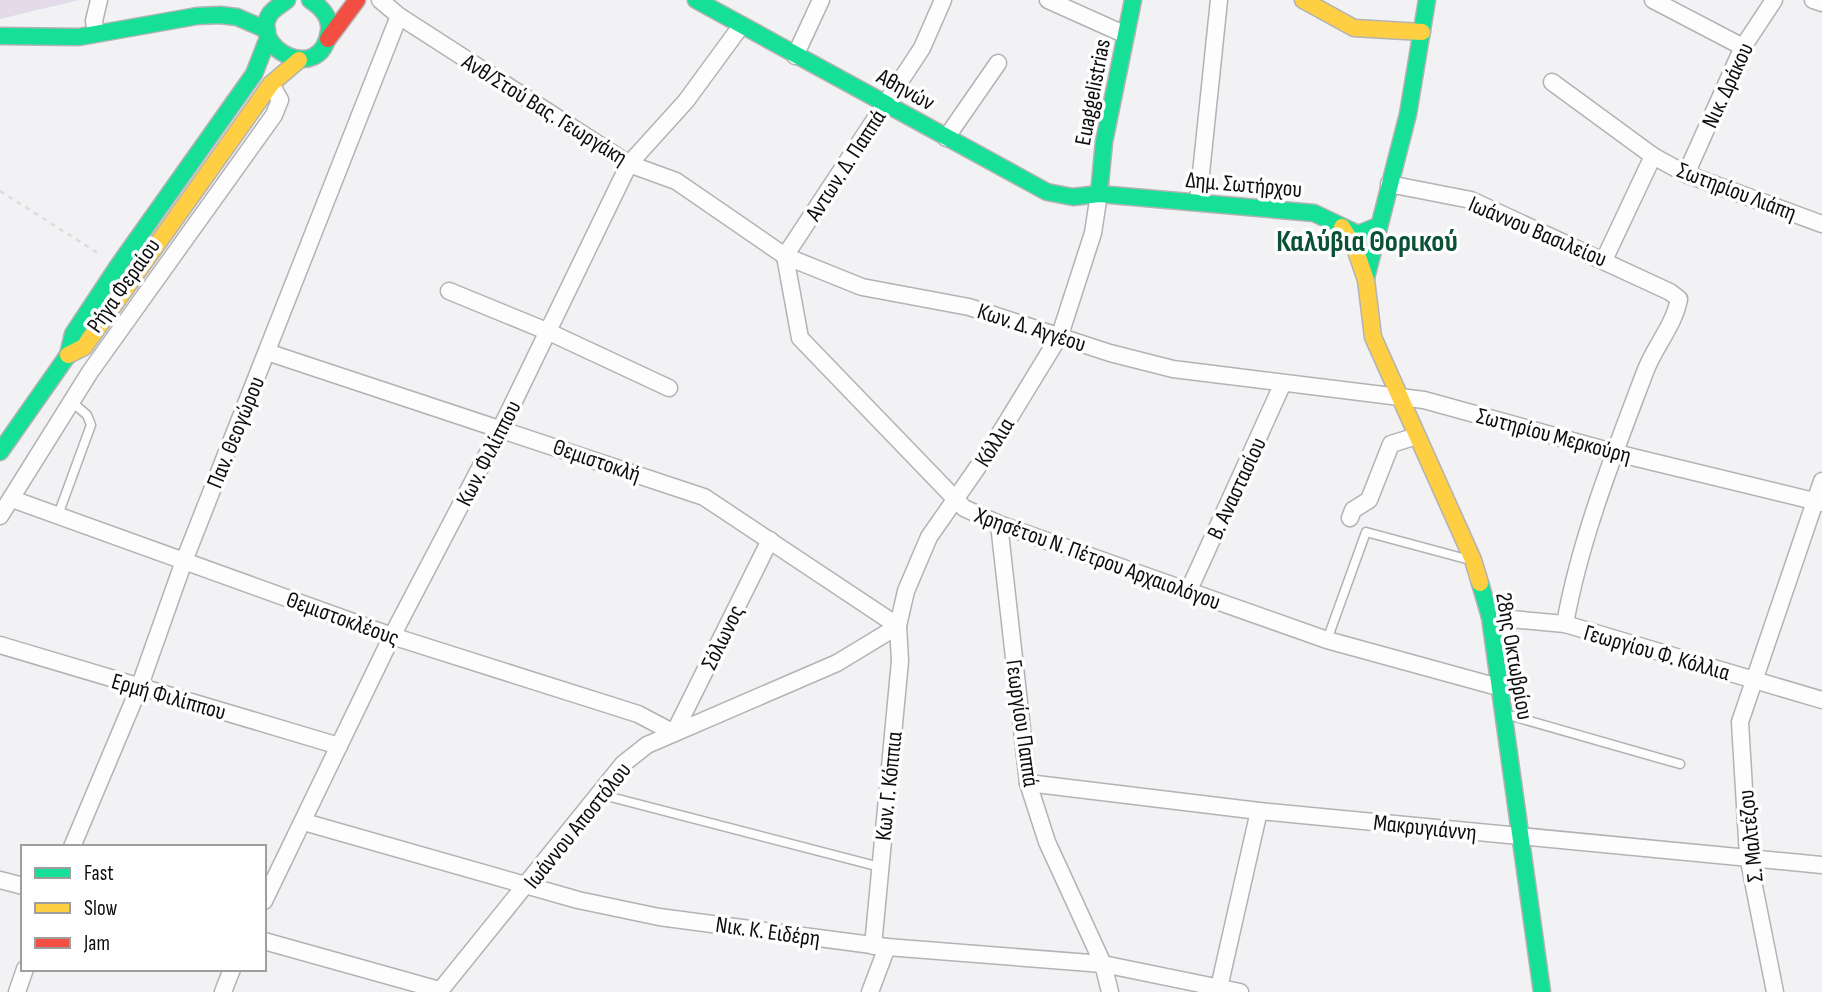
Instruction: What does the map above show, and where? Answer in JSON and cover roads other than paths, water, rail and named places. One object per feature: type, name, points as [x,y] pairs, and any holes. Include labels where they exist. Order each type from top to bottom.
[{"type":"main road","points":[[0,36],[79,37],[100,26],[208,0]]},
{"type":"main road","points":[[311,0],[327,16],[328,39]]},
{"type":"main road","points":[[328,39],[357,0]]},
{"type":"main road","name":"Αθηνών","points":[[696,0],[1047,192],[1073,197],[1099,194]]},
{"type":"main road","name":"Euaggelistrias","points":[[1099,194],[1104,142],[1133,0]]},
{"type":"main road","points":[[1303,0],[1354,28],[1422,32]]},
{"type":"main road","points":[[1366,280],[1408,114],[1427,0]]},
{"type":"main road","name":"Ρήγα Φεραίου","points":[[0,452],[68,355],[73,334],[118,266],[254,74],[268,34],[271,13],[277,1]]},
{"type":"main road","points":[[100,26],[220,15],[237,17],[268,34],[275,50],[286,58],[299,60]]},
{"type":"main road","name":"Ρήγα Φεραίου","points":[[68,355],[85,347],[271,85],[299,60],[311,58],[321,50],[328,39]]},
{"type":"main road","name":"Δημ. Σωτήρχου","points":[[1099,194],[1314,213],[1358,234],[1378,226]]},
{"type":"main road","name":"28ης Οκτωβρίου","points":[[1342,227],[1355,248],[1366,280],[1373,337],[1398,399],[1473,560],[1490,617],[1542,992]]},
{"type":"street","points":[[99,0],[100,26]]},
{"type":"street","points":[[100,26],[104,0]]},
{"type":"street","name":"Ανθ/Στού Βας. Γεωργάκη","points":[[380,0],[399,16],[629,164],[676,181],[785,256]]},
{"type":"street","points":[[795,56],[821,0]]},
{"type":"street","name":"Αντων. Δ. Παππά","points":[[785,256],[922,48],[943,0]]},
{"type":"street","points":[[1048,0],[1126,35]]},
{"type":"street","points":[[1198,202],[1219,0]]},
{"type":"street","points":[[1653,0],[1744,47]]},
{"type":"street","name":"Νικ. Δράκου","points":[[1686,174],[1744,47],[1774,0]]},
{"type":"street","points":[[1813,0],[1822,3]]},
{"type":"street","name":"Παν. Θεογώρου","points":[[73,845],[139,688],[184,561],[399,16]]},
{"type":"street","name":"Κων. Φιλίππου","points":[[266,897],[392,636],[550,332],[629,164],[686,101],[741,26]]},
{"type":"street","points":[[946,138],[998,63]]},
{"type":"street","name":"Σωτηρίου Λιάπη","points":[[1552,82],[1653,156],[1686,174],[1822,224]]},
{"type":"street","name":"Ρήγα Φεραίου","points":[[0,516],[90,372],[274,115],[280,100],[271,85]]},
{"type":"street","name":"Σωτηρίου Λιάπη","points":[[1604,260],[1653,156]]},
{"type":"street","name":"Ιωάννου Βασιλείου","points":[[1389,184],[1471,200],[1604,260],[1679,299],[1676,313],[1646,368],[1616,453]]},
{"type":"street","name":"Κόλλια","points":[[898,626],[906,591],[929,537],[956,500],[1060,335],[1093,233],[1099,194]]},
{"type":"street","name":"Κων. Δ. Αγγέου","points":[[785,256],[862,287],[969,307],[1110,353],[1173,369],[1283,383]]},
{"type":"street","name":"Χρησέτου Ν. Πέτρου Αρχαιολόγου","points":[[785,256],[800,338],[964,508],[999,524],[1327,640],[1498,687]]},
{"type":"street","points":[[449,291],[550,332],[669,388]]},
{"type":"street","name":"Θεμιστοκλή","points":[[267,352],[704,497],[898,626]]},
{"type":"street","points":[[68,355],[90,372]]},
{"type":"street","name":"Σωτηρίου Μερκούρη","points":[[1283,383],[1398,399],[1424,400],[1616,453],[1818,501]]},
{"type":"street","name":"Β. Αναστασίου","points":[[1188,592],[1283,383]]},
{"type":"street","points":[[1350,518],[1353,510],[1369,500],[1391,444],[1416,436]]},
{"type":"street","points":[[1565,624],[1572,584],[1616,453]]},
{"type":"street","name":"Σ. Μαλτέζου","points":[[1776,992],[1748,856],[1740,722],[1818,501],[1822,481]]},
{"type":"street","name":"Θεμιστοκλέους","points":[[12,499],[392,636],[638,714],[674,733]]},
{"type":"street","name":"Γεωργίου Παππά","points":[[999,524],[1028,783],[1047,842],[1102,964],[1111,992]]},
{"type":"street","name":"Σόλωνος","points":[[674,733],[770,540]]},
{"type":"street","name":"Γεωργίου Φ. Κόλλια","points":[[1490,617],[1565,624],[1822,700]]},
{"type":"street","name":"Ιωάννου Αποστόλου","points":[[439,991],[528,886],[623,764],[647,745],[837,663],[898,626]]},
{"type":"street","name":"Κων. Γ. Κόππια","points":[[870,992],[880,947],[880,867],[900,661],[898,626]]},
{"type":"street","name":"Ερμή Φιλίππου","points":[[0,645],[339,746]]},
{"type":"street","name":"Μακρυγιάννη","points":[[1028,783],[1259,811],[1822,864]]},
{"type":"street","points":[[1219,990],[1259,811]]},
{"type":"street","name":"Νικ. Κ. Ειδέρη","points":[[304,822],[578,900],[659,916],[880,947],[1102,964],[1219,990],[1240,992]]},
{"type":"street","points":[[0,880],[21,885]]},
{"type":"street","points":[[266,942],[439,991]]},
{"type":"street","points":[[17,992],[24,971]]},
{"type":"street","points":[[223,992],[231,971]]},
{"type":"lane","points":[[58,515],[91,425],[87,415],[72,402]]},
{"type":"lane","points":[[1327,640],[1366,532],[1473,560]]},
{"type":"lane","points":[[1502,713],[1680,764]]},
{"type":"lane","points":[[599,794],[880,867]]},
{"type":"district","name":"Καλύβια Θορικού","points":[[1367,241]]}]
